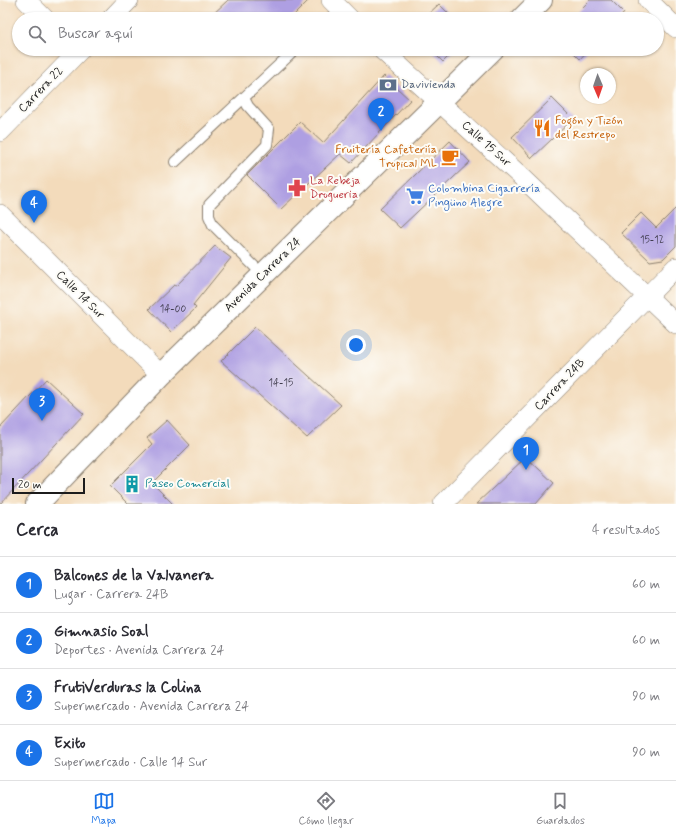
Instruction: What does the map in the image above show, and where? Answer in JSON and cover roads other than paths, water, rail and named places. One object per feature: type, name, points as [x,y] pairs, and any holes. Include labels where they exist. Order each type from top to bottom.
[{"type":"main road","points":[[529,12],[541,0]]},
{"type":"main road","name":"Avenida Carrera 24","points":[[37,504],[161,375],[486,56]]},
{"type":"street","points":[[26,0],[38,12]]},
{"type":"street","points":[[118,12],[129,0]]},
{"type":"street","points":[[648,0],[660,12]]},
{"type":"street","points":[[664,16],[676,28]]},
{"type":"street","name":"Carrera 22","points":[[0,132],[72,56]]},
{"type":"street","name":"Calle 15 Sur","points":[[389,56],[525,180],[676,324]]},
{"type":"street","name":"Calle 14 Sur","points":[[0,214],[161,375]]},
{"type":"street","name":"Carrera 24B","points":[[443,504],[676,267]]},
{"type":"lane","points":[[174,162],[289,56]]},
{"type":"lane","points":[[244,98],[248,106],[268,129],[267,145],[209,205],[209,216],[213,225],[264,275]]},
{"type":"place","name":"Davivienda","points":[[388,85]]},
{"type":"place","name":"Fogón y Tizón del Restrepo","points":[[542,128]]},
{"type":"place","name":"Gimnasio Soal","points":[[381,131]]},
{"type":"place","name":"Fruitería Cafeteriía Tropical ML","points":[[450,157]]},
{"type":"place","name":"La Rebeja Drogueria","points":[[297,188]]},
{"type":"place","name":"Colombina Cigarrería Pingüno Alegre","points":[[415,196]]},
{"type":"place","name":"Exito","points":[[34,223]]},
{"type":"place","name":"FrutiVerduras la Colina","points":[[42,421]]},
{"type":"place","name":"Balcones de la Valvanera","points":[[526,470]]},
{"type":"place","name":"Paseo Comercial","points":[[132,484]]}]
